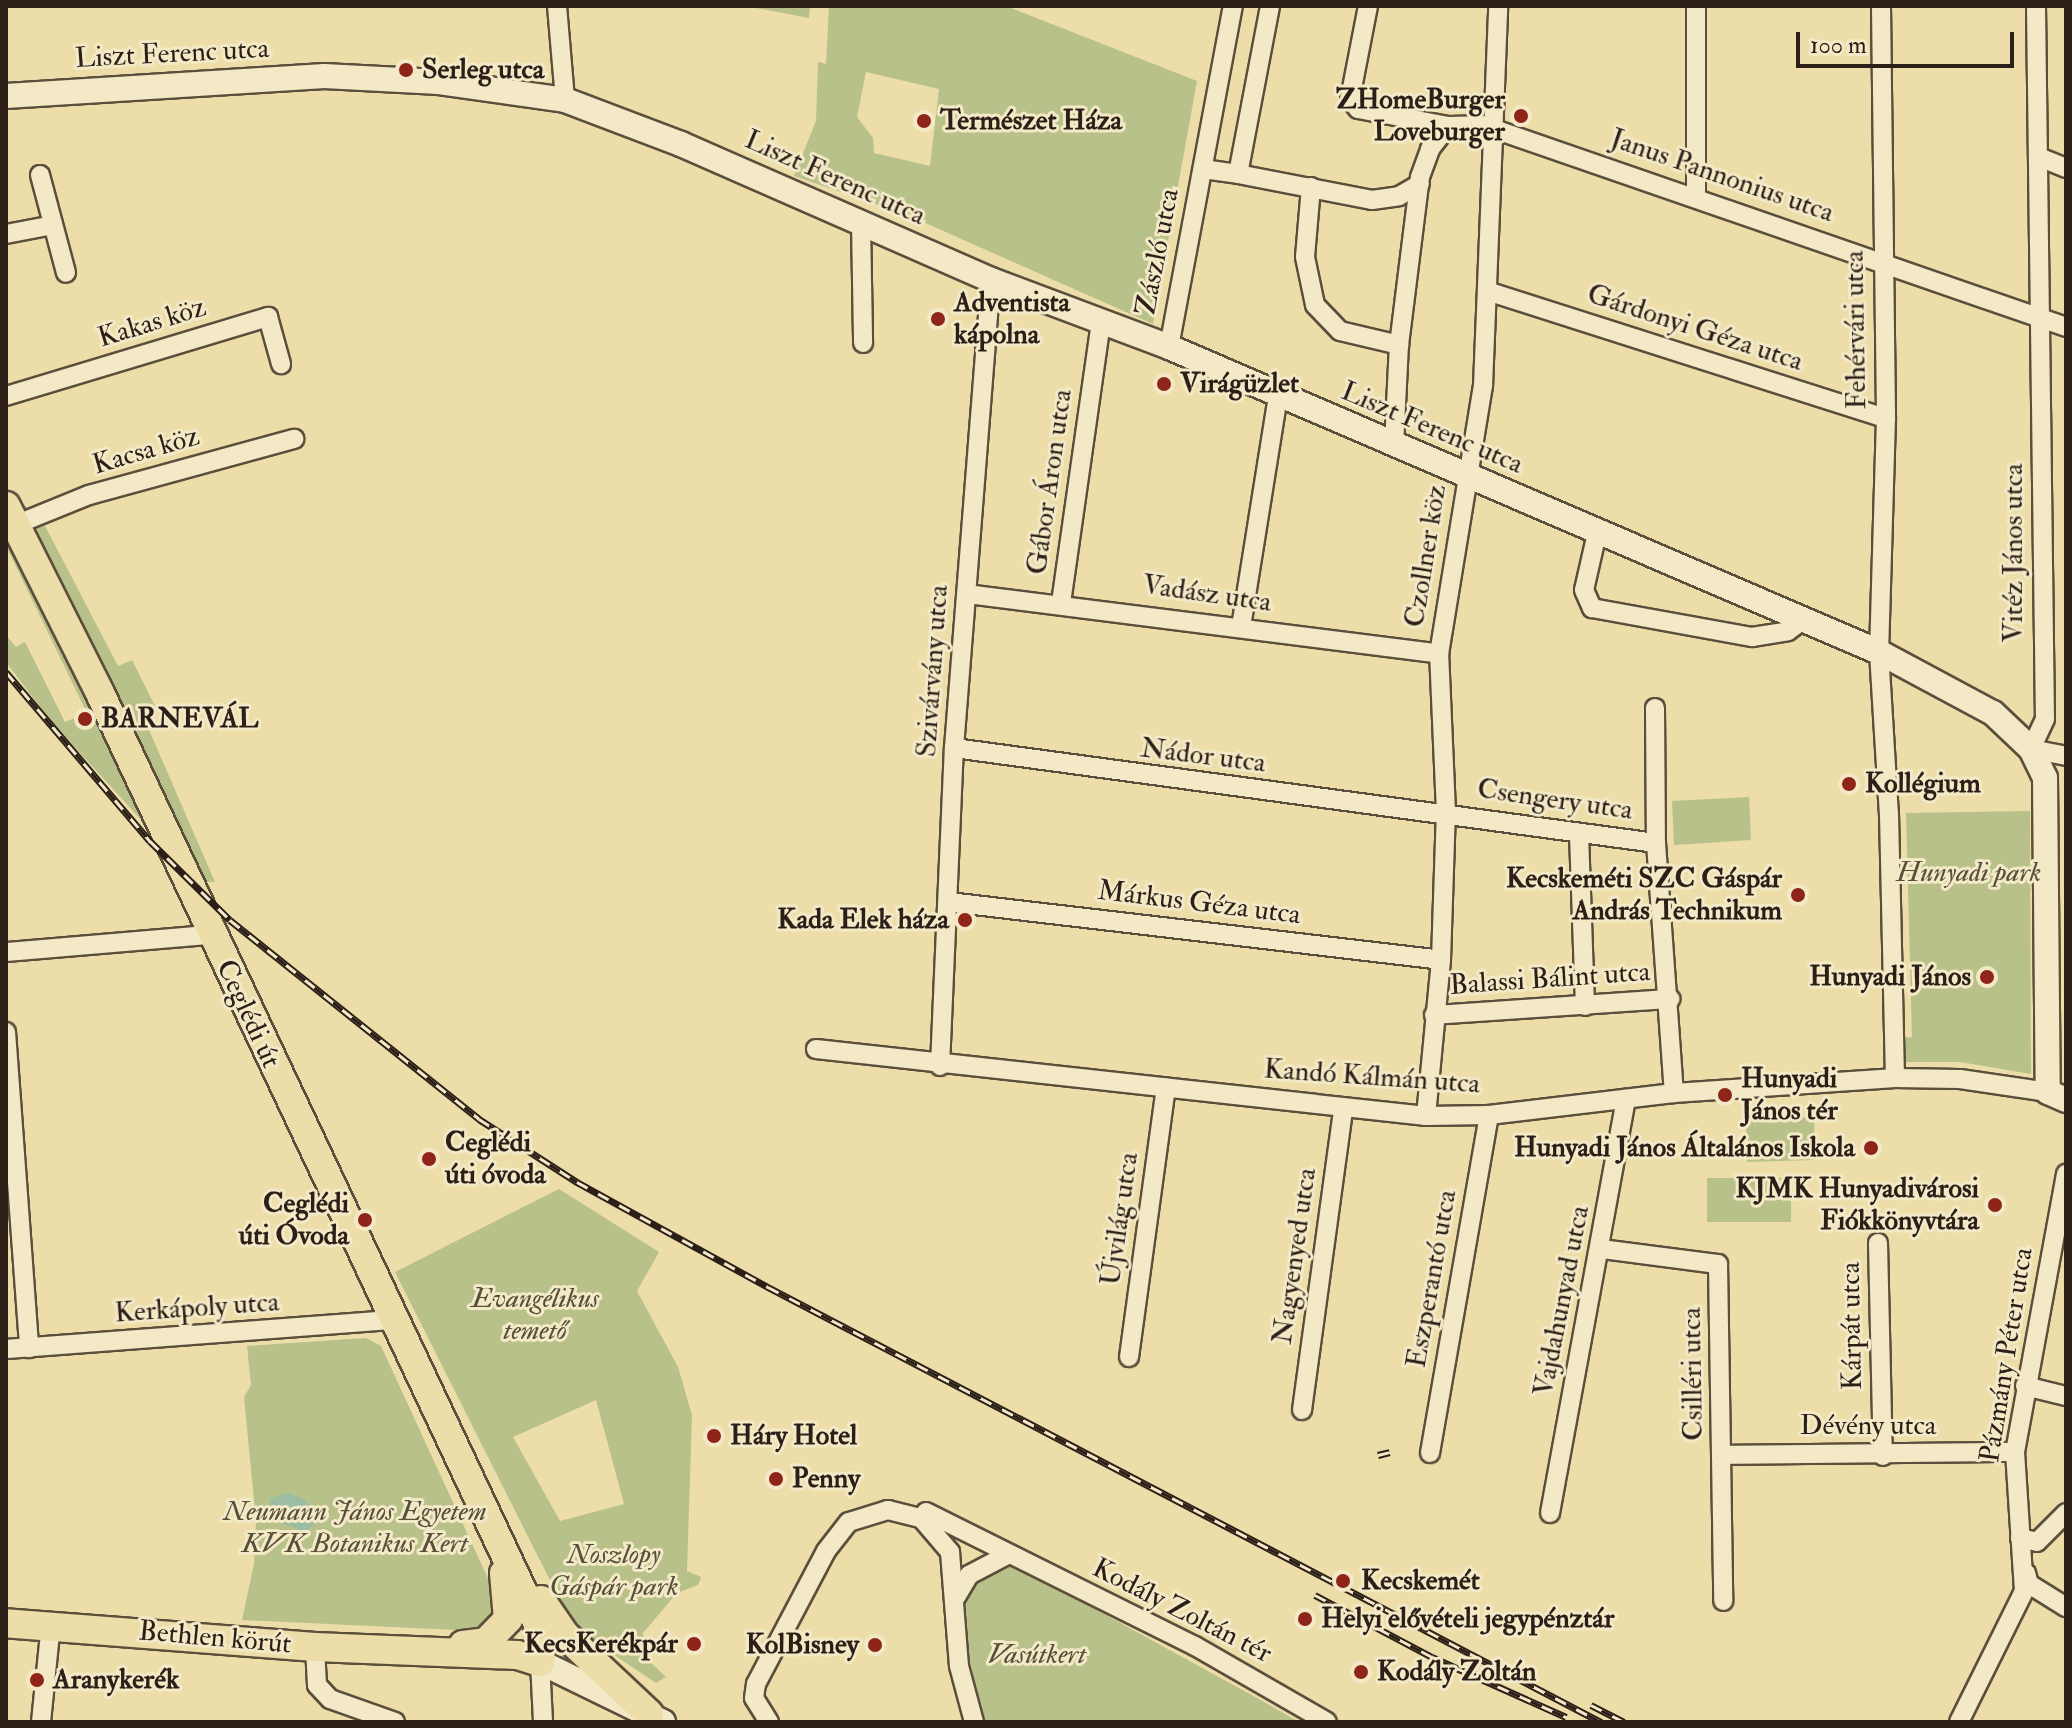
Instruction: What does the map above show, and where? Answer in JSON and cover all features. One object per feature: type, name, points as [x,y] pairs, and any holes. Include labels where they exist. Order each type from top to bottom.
[{"type":"main road","name":"Ceglédi út","points":[[10,515],[99,691],[210,935],[490,1523]]},
{"type":"main road","points":[[425,1651],[486,1642],[508,1619],[506,1578],[490,1523]]},
{"type":"main road","points":[[425,1651],[517,1655],[540,1662],[542,1633],[490,1523]]},
{"type":"main road","points":[[490,1523],[565,1635],[656,1718]]},
{"type":"main road","name":"Bethlen körút","points":[[6,1623],[51,1624],[315,1647],[425,1651]]},
{"type":"street","points":[[557,6],[565,100]]},
{"type":"street","name":"Zászló utca","points":[[1169,347],[1233,6]]},
{"type":"street","points":[[1247,175],[1270,6]]},
{"type":"street","points":[[1368,6],[1350,99],[1358,109],[1448,126],[1494,127]]},
{"type":"street","name":"Czollner köz","points":[[1426,1116],[1441,960],[1446,812],[1439,654],[1483,386],[1498,6]]},
{"type":"street","points":[[1696,6],[1696,196]]},
{"type":"street","name":"Fehérvári utca","points":[[1879,652],[1886,418],[1881,6]]},
{"type":"street","name":"Vitéz János utca","points":[[2031,749],[2045,719],[2036,6]]},
{"type":"street","name":"Liszt Ferenc utca","points":[[6,96],[324,76],[439,82],[565,100],[991,280],[1169,347],[1879,652],[1993,713],[2031,749]]},
{"type":"street","points":[[1394,446],[1399,345],[1420,184],[1430,149],[1448,126]]},
{"type":"street","name":"Janus Pannonius utca","points":[[1494,127],[2066,327]]},
{"type":"street","points":[[2039,157],[2066,168]]},
{"type":"street","name":"Zászló utca","points":[[1203,169],[1372,200],[1399,196],[1420,184]]},
{"type":"street","points":[[40,175],[66,273]]},
{"type":"street","name":"Liszt Ferenc utca","points":[[1311,187],[1305,257],[1315,305],[1340,331],[1399,345]]},
{"type":"street","points":[[861,223],[863,343]]},
{"type":"street","points":[[6,234],[53,225]]},
{"type":"street","name":"Szivárvány utca","points":[[940,1066],[954,748],[991,280]]},
{"type":"street","name":"Gárdonyi Géza utca","points":[[1487,291],[1886,418]]},
{"type":"street","name":"Kakas köz","points":[[6,396],[268,317],[281,364]]},
{"type":"street","name":"Gábor Áron utca","points":[[1061,603],[1101,322]]},
{"type":"street","points":[[1241,627],[1278,395]]},
{"type":"street","name":"Kacsa köz","points":[[10,515],[294,439]]},
{"type":"street","points":[[1597,533],[1584,590],[1592,608],[1752,637],[1788,631],[1803,620]]},
{"type":"street","name":"Vadász utca","points":[[967,594],[1061,603],[1439,654]]},
{"type":"street","points":[[1879,652],[1889,814],[1895,1078]]},
{"type":"street","points":[[1655,708],[1656,843],[1670,999],[1674,1093]]},
{"type":"street","name":"Nádor utca","points":[[954,748],[1194,784],[1446,812]]},
{"type":"street","points":[[2031,749],[2066,756]]},
{"type":"street","points":[[2031,749],[2045,778],[2057,1096]]},
{"type":"street","name":"Csengery utca","points":[[1446,812],[1656,843]]},
{"type":"street","points":[[1579,834],[1585,1006]]},
{"type":"street","name":"Márkus Géza utca","points":[[949,902],[1441,960]]},
{"type":"street","points":[[6,952],[210,935]]},
{"type":"street","name":"Balassi Bálint utca","points":[[1434,1015],[1670,999]]},
{"type":"street","points":[[6,1032],[10,1156],[29,1348]]},
{"type":"street","name":"Kandó Kálmán utca","points":[[816,1049],[940,1066],[1166,1088],[1343,1110],[1426,1116],[1489,1115],[1674,1093],[1895,1078],[1960,1079],[2057,1096]]},
{"type":"street","name":"Újvilág utca","points":[[1129,1357],[1166,1088]]},
{"type":"street","name":"Vajdahunyad utca","points":[[1550,1513],[1602,1249],[1626,1099]]},
{"type":"street","name":"Nagyenyed utca","points":[[1302,1410],[1343,1110]]},
{"type":"street","name":"Eszperantó utca","points":[[1430,1453],[1489,1115]]},
{"type":"street","name":"Pázmány Péter utca","points":[[1958,1721],[2021,1601],[2026,1573],[2020,1538],[2015,1452],[2066,1174]]},
{"type":"street","name":"Kárpát utca","points":[[1878,1243],[1883,1456]]},
{"type":"street","name":"Csilléri utca","points":[[1602,1249],[1718,1264],[1723,1601]]},
{"type":"street","name":"Kerkápoly utca","points":[[6,1349],[392,1320]]},
{"type":"street","points":[[2025,1386],[2066,1396]]},
{"type":"street","name":"Dévény utca","points":[[1722,1455],[1883,1456],[2015,1452]]},
{"type":"street","points":[[781,1614],[834,1524],[858,1509],[885,1502]]},
{"type":"street","name":"Kodály Zoltán tér","points":[[885,1502],[927,1523]]},
{"type":"street","name":"Kodály Zoltán tér","points":[[885,1502],[913,1505],[956,1530],[1195,1646],[1327,1722]]},
{"type":"street","name":"Kodály Zoltán tér","points":[[769,1722],[754,1698],[756,1684],[838,1530],[879,1512],[956,1530]]},
{"type":"street","points":[[2020,1538],[2037,1542],[2066,1513]]},
{"type":"street","points":[[927,1523],[950,1552],[959,1666],[974,1722]]},
{"type":"street","points":[[953,1597],[969,1575],[1007,1555]]},
{"type":"street","points":[[2026,1573],[2029,1584],[2066,1607]]},
{"type":"street","points":[[41,1722],[51,1624]]},
{"type":"street","points":[[315,1647],[317,1685],[330,1699],[395,1722]]},
{"type":"street","points":[[543,1722],[540,1662],[656,1718]]},
{"type":"green space","points":[[746,6],[810,6],[809,18]]},
{"type":"green space","points":[[829,6],[1006,6],[1197,81],[1153,324],[905,214],[794,176],[816,121],[818,62],[826,64]],"holes":[[[866,72],[939,89],[930,166],[874,153],[873,138],[857,117]]]},
{"type":"green space","points":[[6,487],[44,524],[118,666],[132,660],[157,710],[146,723],[215,882],[197,881],[49,719],[6,662],[6,635],[16,647],[25,642],[65,722],[87,713],[6,546]]},
{"type":"green space","points":[[1749,797],[1751,840],[1674,845],[1672,801]]},
{"type":"green space","name":"Hunyadi park","points":[[2030,811],[2031,1074],[1960,1062],[1896,1062],[1896,1038],[1912,1037],[1906,813]]},
{"type":"green space","points":[[1814,1117],[1815,1160],[1747,1162],[1746,1119]]},
{"type":"green space","points":[[1707,1178],[1791,1178],[1791,1222],[1707,1222]]},
{"type":"green space","points":[[559,1189],[659,1252],[637,1291],[678,1367],[692,1415],[687,1571],[701,1577],[698,1585],[677,1593],[643,1633],[645,1657],[666,1677],[656,1683],[574,1628],[395,1272]],"holes":[[[596,1400],[624,1504],[560,1521],[513,1437]]]},
{"type":"green space","name":"Neumann János Egyetem KVK Botanikus Kert","points":[[366,1338],[381,1346],[497,1598],[498,1613],[477,1631],[242,1620],[254,1564],[256,1521],[244,1397],[251,1385],[247,1346]]},
{"type":"green space","name":"Vasútkert","points":[[1013,1564],[1299,1722],[984,1722],[959,1613],[961,1593],[992,1567]]},
{"type":"shaded area","points":[[288,1493],[304,1499],[313,1511],[314,1524],[306,1532],[274,1520],[269,1499]]},
{"type":"railway","points":[[6,672],[150,841],[230,920],[479,1119],[577,1182],[768,1287],[1601,1722]]},
{"type":"railway","points":[[1378,1455],[1390,1452]]},
{"type":"railway","points":[[1315,1595],[1432,1657],[1566,1717]]},
{"type":"railway","points":[[1591,1705],[1624,1722]]},
{"type":"place","name":"Serleg utca","points":[[406,70]]},
{"type":"place","name":"ZHomeBurger Loveburger","points":[[1521,116]]},
{"type":"place","name":"Természet Háza","points":[[924,121]]},
{"type":"place","name":"Adventista kápolna","points":[[938,319]]},
{"type":"place","name":"Virágüzlet","points":[[1164,384]]},
{"type":"place","name":"BARNEVÁL","points":[[85,719]]},
{"type":"place","name":"Kollégium","points":[[1849,784]]},
{"type":"place","name":"Kecskeméti SZC Gáspár András Technikum","points":[[1798,895]]},
{"type":"place","name":"Kada Elek háza","points":[[965,920]]},
{"type":"place","name":"Hunyadi János","points":[[1987,977]]},
{"type":"place","name":"Hunyadi János tér","points":[[1725,1095]]},
{"type":"place","name":"Hunyadi János Általános Iskola","points":[[1871,1148]]},
{"type":"place","name":"Ceglédi úti óvoda","points":[[429,1159]]},
{"type":"place","name":"KJMK Hunyadivárosi Fiókkönyvtára","points":[[1995,1205]]},
{"type":"place","name":"Ceglédi úti Óvoda","points":[[365,1220]]},
{"type":"place","name":"Háry Hotel","points":[[714,1436]]},
{"type":"place","name":"Penny","points":[[776,1479]]},
{"type":"place","name":"Kecskemét","points":[[1343,1581]]},
{"type":"place","name":"Helyi elővételi jegypénztár","points":[[1305,1619]]},
{"type":"place","name":"KecsKerékpár","points":[[694,1644]]},
{"type":"place","name":"KolBisney","points":[[875,1645]]},
{"type":"place","name":"Kodály Zoltán","points":[[1361,1672]]},
{"type":"place","name":"Aranykerék","points":[[37,1680]]},
{"type":"park label","name":"Evangélikus temető","points":[[535,1315]]},
{"type":"park label","name":"Noszlopy Gáspár park","points":[[614,1571]]}]
